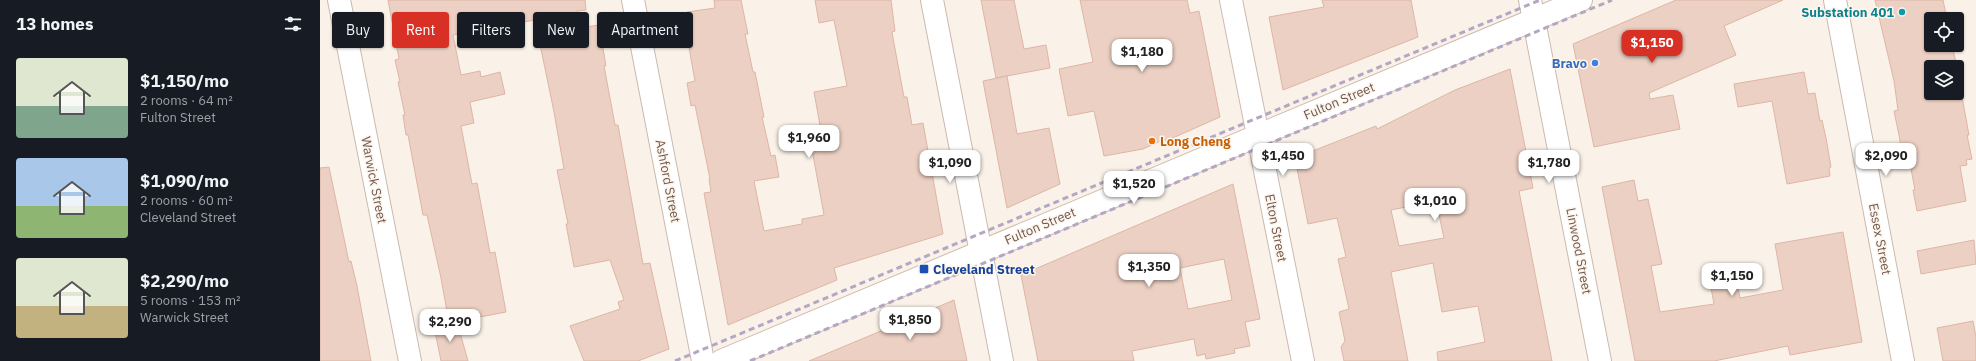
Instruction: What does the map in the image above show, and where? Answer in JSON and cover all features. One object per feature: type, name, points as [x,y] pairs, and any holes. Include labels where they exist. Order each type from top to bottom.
[{"type":"street","name":"Warwick Street","points":[[339,0],[410,361]]},
{"type":"street","name":"Ashford Street","points":[[633,0],[703,361]]},
{"type":"street","points":[[932,0],[1002,361]]},
{"type":"street","name":"Elton Street","points":[[1231,0],[1303,361]]},
{"type":"street","name":"Fulton Street","points":[[721,361],[1257,135],[1532,10],[1581,0]]},
{"type":"street","name":"Essex Street","points":[[1835,0],[1903,361]]},
{"type":"street","name":"Linwood Street","points":[[1532,10],[1600,361]]},
{"type":"building","points":[[388,0],[585,0],[586,10],[577,12],[533,12],[533,20],[525,22],[525,12],[457,12],[457,34],[453,35],[461,75],[480,71],[481,77],[500,72],[505,94],[470,102],[474,123],[461,126],[472,184],[477,183],[490,253],[495,252],[506,312],[449,323],[427,215],[423,215],[408,135],[406,135],[403,115],[405,115],[395,60],[399,59],[397,48],[449,48],[449,12],[392,12],[392,21]]},
{"type":"building","points":[[714,0],[741,0],[748,34],[745,34],[753,72],[755,72],[764,117],[762,117],[771,156],[775,155],[779,177],[754,181],[764,231],[802,224],[802,219],[824,215],[811,144],[823,142],[814,92],[847,86],[834,20],[819,23],[815,0],[891,0],[895,31],[892,32],[904,97],[907,97],[912,125],[923,123],[943,234],[834,268],[837,280],[728,325],[704,193],[711,192],[710,179],[695,105],[691,106],[687,83],[695,81],[689,48],[693,48],[693,12],[687,12],[715,8]]},
{"type":"building","points":[[981,0],[1014,0],[1024,49],[1046,45],[1050,68],[996,78]]},
{"type":"building","points":[[1080,0],[1187,0],[1190,13],[1199,11],[1220,117],[1166,141],[1165,139],[1143,149],[1104,156],[1094,111],[1068,116],[1059,69],[1093,62]]},
{"type":"building","points":[[1322,0],[1411,0],[1418,37],[1283,90],[1269,17],[1324,7]]},
{"type":"building","points":[[1676,0],[1783,0],[1724,26],[1736,55],[1649,93],[1650,99],[1673,95],[1680,129],[1594,147],[1573,44]]},
{"type":"building","points":[[1875,0],[1943,0],[1946,12],[1924,12],[1924,52],[1954,52],[1955,60],[1924,60],[1924,100],[1963,100],[1972,159],[1966,160],[1967,165],[1960,166],[1966,201],[1917,211],[1913,190],[1915,190],[1908,153],[1902,154],[1894,111],[1898,110],[1894,81]]},
{"type":"building","points":[[597,25],[597,48],[603,48],[606,66],[604,66],[615,125],[618,125],[643,264],[650,263],[669,349],[638,361],[584,361],[570,326],[620,309],[618,302],[624,300],[610,260],[574,267],[566,224],[568,224],[557,170],[564,169],[541,48],[589,48],[589,27]]},
{"type":"building","points":[[1510,69],[1533,188],[1519,191],[1552,361],[1438,361],[1437,352],[1485,342],[1478,306],[1442,312],[1433,263],[1391,272],[1408,361],[1344,361],[1341,347],[1345,341],[1339,312],[1349,309],[1338,259],[1346,257],[1337,218],[1308,224],[1295,158],[1376,126],[1377,129],[1455,90]],"holes":[[[1436,201],[1444,238],[1399,246],[1391,210]]]},
{"type":"building","points":[[1804,72],[1808,94],[1815,93],[1820,121],[1822,120],[1831,167],[1829,168],[1830,176],[1787,184],[1772,101],[1738,107],[1734,84]]},
{"type":"building","points":[[1007,76],[1017,134],[1049,128],[1060,184],[1007,208],[983,81]]},
{"type":"building","points":[[329,167],[349,262],[351,261],[357,286],[371,361],[320,361],[320,168]]},
{"type":"building","points":[[1634,180],[1638,201],[1648,199],[1662,264],[1651,266],[1660,312],[1714,304],[1710,282],[1736,277],[1740,298],[1783,290],[1775,244],[1843,232],[1862,342],[1790,355],[1788,346],[1714,361],[1635,361],[1602,187]]},
{"type":"building","points":[[1233,184],[1260,319],[1245,322],[1250,346],[1234,349],[1235,353],[1206,359],[1205,354],[1197,356],[1194,339],[1132,351],[1134,361],[1038,361],[1021,275]],"holes":[[[1224,259],[1232,300],[1188,309],[1180,268]]]},
{"type":"building","points":[[1974,240],[1976,264],[1921,274],[1917,251]]},
{"type":"building","points":[[954,300],[967,361],[809,361],[888,328]]},
{"type":"building","points":[[1973,321],[1976,337],[1976,361],[1943,361],[1937,328]]},
{"type":"building","points":[[457,322],[468,361],[441,361],[434,326]]},
{"type":"railway","points":[[675,361],[1540,0]]},
{"type":"railway","points":[[750,361],[1612,0]]},
{"type":"place","name":"Substation 401","points":[[1902,12]]},
{"type":"place","name":"Bravo","points":[[1595,63]]},
{"type":"place","name":"Long Cheng","points":[[1152,141]]},
{"type":"place","name":"Cleveland Street","points":[[924,269]]}]
